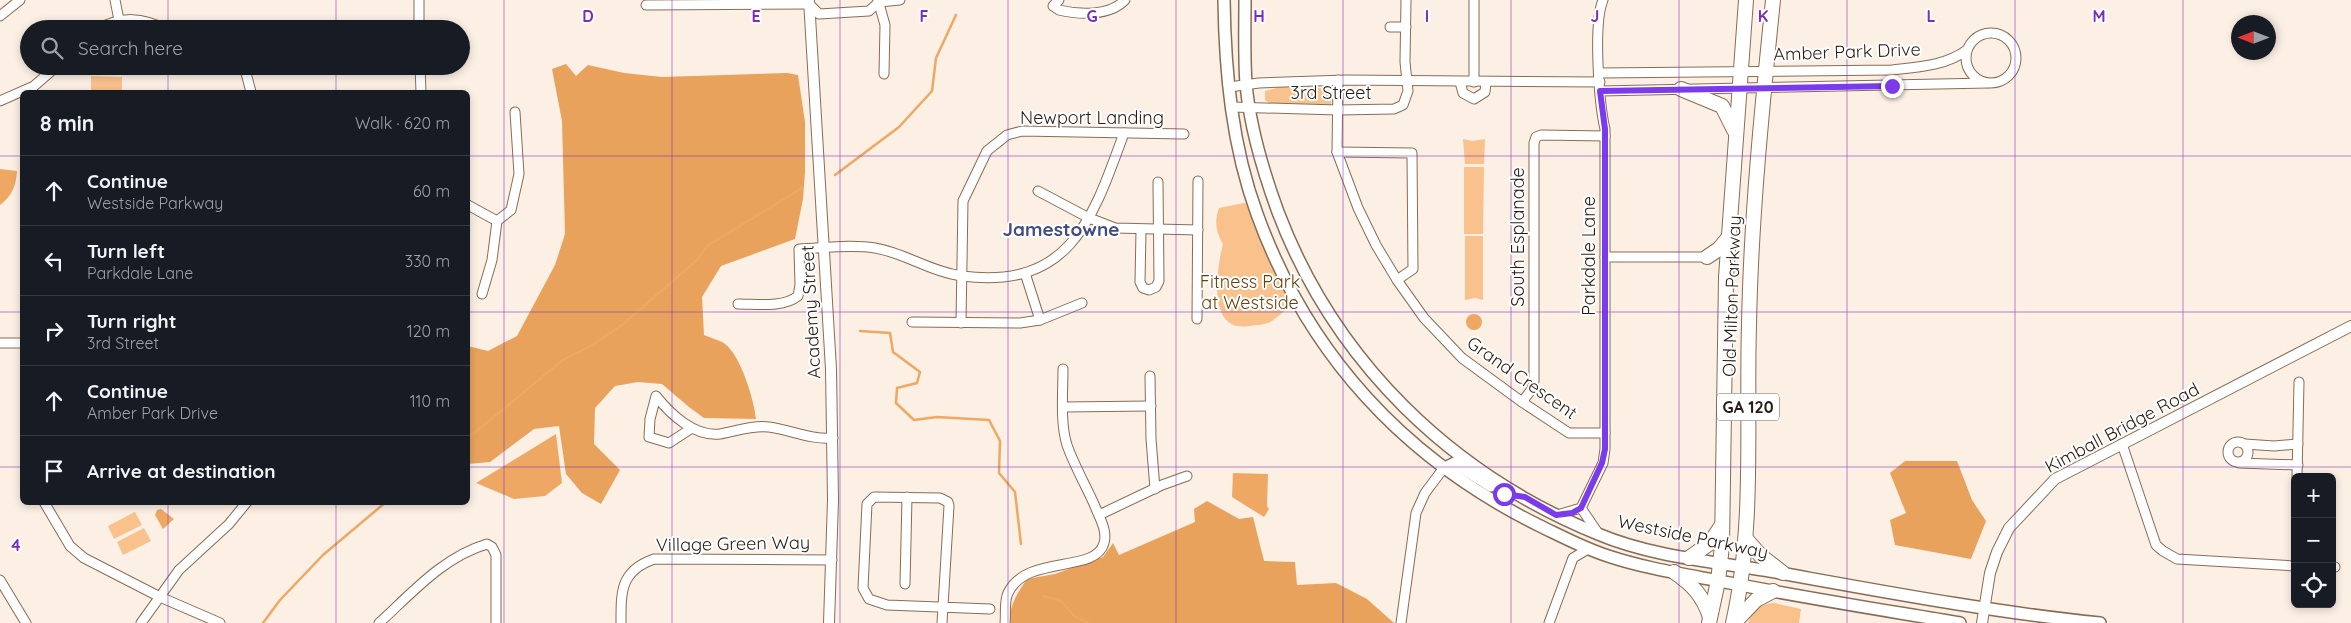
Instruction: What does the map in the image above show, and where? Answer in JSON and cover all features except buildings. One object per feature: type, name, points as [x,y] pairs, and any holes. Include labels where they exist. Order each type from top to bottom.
[{"type":"highway","name":"Old Milton Parkway","points":[[1709,621],[1721,563],[1726,277],[1736,134],[1752,88],[1754,71],[1746,0]]},
{"type":"highway","name":"Old Milton Parkway","points":[[1733,623],[1744,567],[1746,538],[1752,88],[1754,71],[1773,0]]},
{"type":"highway","points":[[1681,89],[1722,106],[1732,121],[1736,134]]},
{"type":"highway","points":[[1726,277],[1718,264],[1707,257],[1719,250],[1728,238]]},
{"type":"highway","points":[[1689,558],[1710,543],[1723,522]]},
{"type":"highway","points":[[1746,538],[1761,556],[1783,573]]},
{"type":"highway","points":[[1674,572],[1698,591],[1703,598],[1709,621]]},
{"type":"highway","points":[[1733,623],[1756,600],[1773,591]]},
{"type":"main road","name":"Westside Parkway","points":[[1224,0],[1229,87],[1244,166],[1256,212],[1285,279],[1306,316],[1353,384],[1373,406],[1443,468],[1502,507],[1588,549],[1626,561],[1718,581],[1960,623]]},
{"type":"main road","name":"Westside Parkway","points":[[1245,0],[1246,84],[1256,140],[1267,183],[1289,240],[1310,282],[1334,323],[1365,365],[1445,445],[1494,479],[1556,515],[1599,535],[1644,549],[1984,608],[2100,623]]},
{"type":"main road","points":[[1443,468],[1455,463],[1504,494],[1525,497]]},
{"type":"street","points":[[0,16],[20,0]]},
{"type":"street","points":[[115,0],[119,20],[139,20]]},
{"type":"street","points":[[419,0],[419,20]]},
{"type":"street","points":[[646,5],[811,1],[819,14],[868,11],[878,1],[900,0]]},
{"type":"street","points":[[1053,2],[1065,11],[1106,12],[1117,8],[1125,0]]},
{"type":"street","points":[[1406,0],[1408,80]]},
{"type":"street","points":[[1474,0],[1474,82]]},
{"type":"street","name":"Parkdale Lane","points":[[1581,508],[1602,463],[1605,433],[1605,136],[1600,82],[1598,23],[1603,0]]},
{"type":"street","name":"Academy Street","points":[[811,1],[833,438],[832,560],[829,623]]},
{"type":"street","points":[[878,1],[885,25],[884,74]]},
{"type":"street","points":[[1390,27],[1406,27]]},
{"type":"street","points":[[1993,32],[2001,34],[2013,45],[2016,52],[2014,69],[2003,81],[1988,83],[1975,77],[1970,72],[1966,57],[1967,50],[1977,37],[1993,32]]},
{"type":"street","name":"Amber Park Drive","points":[[1754,71],[1901,69],[1929,66],[1957,57],[1967,50]]},
{"type":"street","name":"3rd Street","points":[[1229,87],[1246,84],[1338,80],[1600,82],[1754,71]]},
{"type":"street","points":[[25,90],[34,86],[47,75]]},
{"type":"street","points":[[246,75],[251,90]]},
{"type":"street","points":[[420,75],[421,90]]},
{"type":"street","name":"Grand Crescent","points":[[1338,80],[1337,152],[1358,208],[1376,245],[1397,280],[1424,318],[1462,358],[1568,433],[1605,433]]},
{"type":"street","name":"3rd Street","points":[[1232,107],[1250,106],[1264,109],[1338,110],[1398,108],[1407,98],[1408,80]]},
{"type":"street","points":[[1460,82],[1463,93],[1474,99],[1485,92],[1486,82]]},
{"type":"street","name":"3rd Street","points":[[1600,82],[1681,89],[1752,88]]},
{"type":"street","name":"Amber Park Drive","points":[[1752,88],[1988,83]]},
{"type":"street","points":[[0,101],[20,92]]},
{"type":"street","points":[[482,294],[492,260],[498,221],[511,210],[519,174],[515,112]]},
{"type":"street","name":"Newport Landing","points":[[961,323],[963,202],[981,159],[993,144],[1008,135],[1022,131],[1184,134]]},
{"type":"street","points":[[738,304],[792,301],[798,296],[800,285],[799,249],[874,248],[889,251],[939,271],[962,276],[1001,277],[1025,273],[1046,265],[1064,252],[1078,237],[1089,218],[1124,133]]},
{"type":"street","name":"South Esplanade","points":[[1522,402],[1532,389],[1534,382],[1534,143],[1536,137],[1541,135],[1605,136]]},
{"type":"street","points":[[1337,152],[1412,153],[1413,268],[1397,280]]},
{"type":"street","points":[[1197,320],[1198,181]]},
{"type":"street","points":[[1141,231],[1140,282],[1143,288],[1149,290],[1156,287],[1159,281],[1158,182]]},
{"type":"street","points":[[1038,191],[1089,218],[1115,228],[1141,231],[1198,230]]},
{"type":"street","points":[[470,206],[498,221]]},
{"type":"street","points":[[1605,256],[1707,257]]},
{"type":"street","points":[[1025,273],[1040,320]]},
{"type":"street","points":[[912,322],[1020,323],[1040,320],[1082,303]]},
{"type":"street","name":"Kimball Bridge Road","points":[[1982,623],[1990,573],[1997,552],[2009,528],[2021,512],[2055,479],[2351,326]]},
{"type":"street","points":[[0,343],[20,343]]},
{"type":"street","points":[[1005,623],[1008,593],[1016,581],[1024,574],[1039,569],[1075,563],[1100,550],[1104,545],[1105,533],[1067,443],[1063,407],[1063,369]]},
{"type":"street","points":[[1150,376],[1155,489]]},
{"type":"street","points":[[2297,473],[2299,382]]},
{"type":"street","points":[[692,428],[669,443],[649,437],[650,419],[656,396],[666,408],[692,428],[706,434],[720,434],[742,428],[766,427],[814,438],[833,438]]},
{"type":"street","points":[[1063,407],[1151,406]]},
{"type":"street","points":[[2298,444],[2274,446],[2235,442],[2228,448],[2230,458],[2238,462],[2298,464]]},
{"type":"street","points":[[2122,444],[2134,474],[2152,535],[2162,551],[2177,559],[2291,566]]},
{"type":"street","points":[[2238,462],[2243,461],[2249,453],[2245,444]]},
{"type":"street","points":[[1401,623],[1416,513],[1425,493],[1443,468]]},
{"type":"street","points":[[1098,515],[1188,476]]},
{"type":"street","points":[[942,623],[943,608],[949,506],[943,499],[874,497],[867,504],[863,588],[869,599],[887,606],[943,608],[990,609]]},
{"type":"street","points":[[905,584],[908,497]]},
{"type":"street","points":[[46,505],[70,546],[84,558],[160,597],[220,623]]},
{"type":"street","points":[[141,623],[179,570],[229,524],[245,505]]},
{"type":"street","points":[[1556,515],[1572,513],[1581,508],[1599,535]]},
{"type":"street","points":[[1549,623],[1573,558],[1568,540]]},
{"type":"street","points":[[379,623],[452,559],[469,549],[487,544],[492,547],[496,554],[496,623]]},
{"type":"street","points":[[1573,558],[1588,549]]},
{"type":"street","name":"Village Green Way","points":[[621,623],[621,596],[624,584],[631,572],[642,563],[654,559],[832,560]]},
{"type":"street","points":[[0,580],[26,623]]},
{"type":"green space","points":[[91,76],[122,77],[122,90],[91,90]]},
{"type":"green space","points":[[1280,87],[1331,88],[1331,105],[1270,104],[1265,100],[1265,91]]},
{"type":"green space","points":[[1463,139],[1472,141],[1485,139],[1484,164],[1465,164]]},
{"type":"green space","points":[[1464,167],[1484,167],[1483,234],[1464,234]]},
{"type":"green space","name":"Fitness Park at Westside","points":[[1249,202],[1292,304],[1270,322],[1249,326],[1235,325],[1226,320],[1220,309],[1217,282],[1223,244],[1217,231],[1216,222],[1219,208]]},
{"type":"green space","points":[[1465,236],[1483,236],[1483,300],[1475,298],[1465,300]]},
{"type":"green space","points":[[135,512],[142,525],[114,539],[108,526]]},
{"type":"green space","points":[[144,528],[151,541],[123,555],[117,542]]},
{"type":"green space","points":[[1774,603],[1801,609],[1799,623],[1748,623],[1758,608]]},
{"type":"shaded area","points":[[566,64],[576,76],[588,65],[624,73],[662,77],[787,73],[798,75],[805,122],[803,199],[795,239],[721,266],[702,297],[704,335],[725,344],[736,358],[750,390],[756,419],[704,418],[662,384],[638,382],[615,386],[595,408],[594,444],[620,470],[601,504],[582,493],[566,474],[559,426],[534,429],[490,462],[470,464],[470,346],[488,351],[517,336],[555,265],[565,234],[562,121],[552,69]]},
{"type":"shaded area","points":[[0,169],[17,171],[13,190],[0,205]]},
{"type":"shaded area","points":[[1474,314],[1482,322],[1474,330],[1466,322]]},
{"type":"shaded area","points":[[556,434],[562,483],[545,496],[514,499],[476,483]]},
{"type":"shaded area","points":[[1905,461],[1957,461],[1972,500],[1986,521],[1971,559],[1895,545],[1890,520],[1906,513],[1890,473]]},
{"type":"shaded area","points":[[1233,473],[1268,474],[1267,506],[1269,509],[1264,517],[1232,497]]},
{"type":"shaded area","points":[[1207,501],[1239,519],[1253,517],[1264,561],[1295,562],[1297,585],[1336,583],[1367,599],[1394,623],[1010,623],[1012,605],[1027,579],[1055,574],[1103,557],[1113,543],[1119,555],[1195,522],[1194,509]]},
{"type":"shaded area","points":[[161,509],[174,519],[163,529],[155,515],[157,510]]},
{"type":"waterway","points":[[835,175],[899,127],[932,91],[936,58],[956,15]]},
{"type":"waterway","points":[[470,436],[563,360],[589,347],[622,325],[697,260],[707,246],[802,188]]},
{"type":"waterway","points":[[860,331],[890,333],[893,352],[920,372],[917,383],[897,388],[896,403],[914,420],[937,417],[989,420],[1000,441],[999,473],[1015,492],[1021,544]]},
{"type":"waterway","points":[[263,623],[280,600],[323,555],[382,505]]},
{"type":"waterway","points":[[1043,596],[1061,601],[1074,616],[1088,623]]},
{"type":"district","name":"Jamestowne","points":[[1061,229]]},
{"type":"route","points":[[1504,494],[1525,497],[1556,515],[1578,511],[1604,457],[1605,129],[1600,91],[1892,86]]}]
